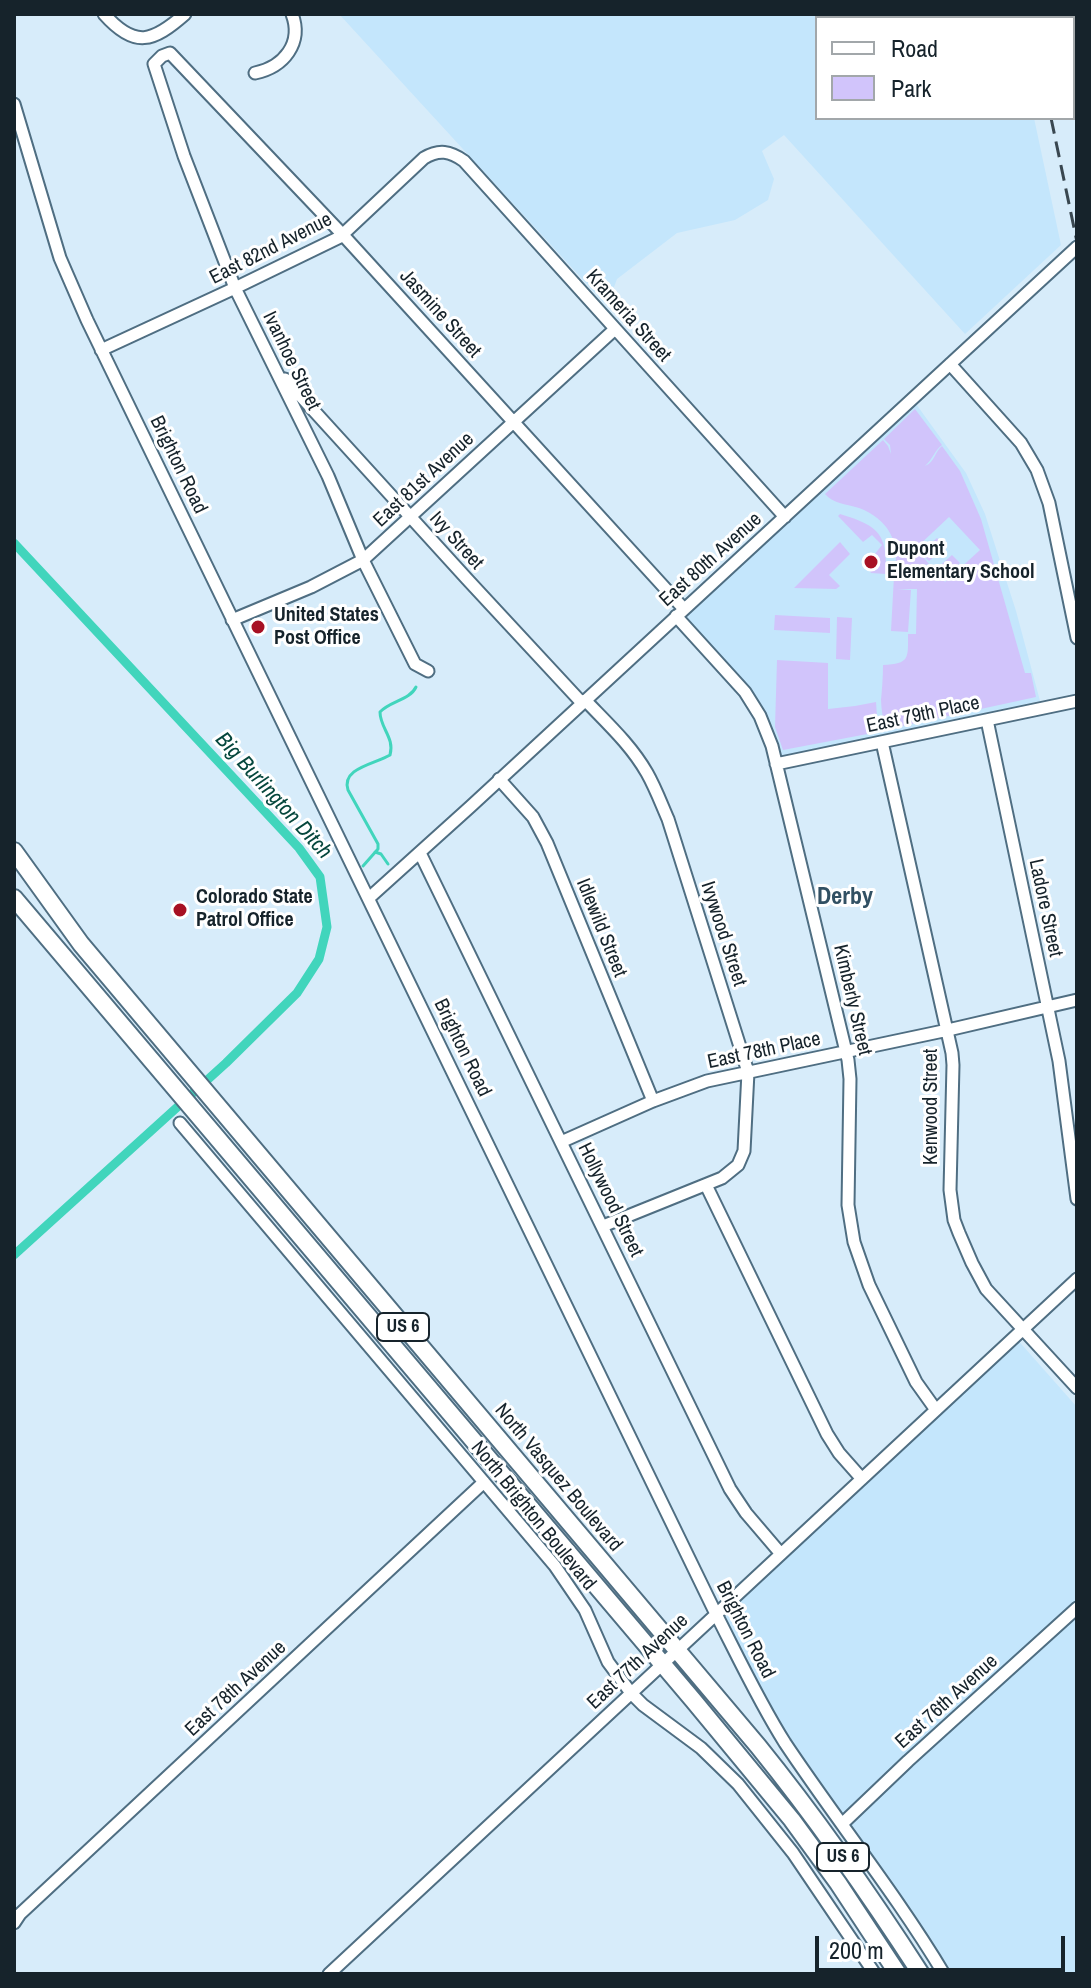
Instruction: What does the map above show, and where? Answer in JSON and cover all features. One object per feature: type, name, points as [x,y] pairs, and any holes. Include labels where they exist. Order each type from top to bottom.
[{"type":"highway","name":"US 6","points":[[14,851],[81,944],[146,1021]]},
{"type":"highway","name":"US 6","points":[[14,898],[129,1034]]},
{"type":"highway","points":[[129,1034],[146,1021]]},
{"type":"highway","name":"North Vasquez Boulevard","points":[[146,1021],[758,1746],[821,1826],[921,1974]]},
{"type":"highway","name":"North Vasquez Boulevard","points":[[129,1034],[792,1820],[898,1974]]},
{"type":"street","points":[[104,14],[125,33],[141,38],[155,36],[185,14]]},
{"type":"street","points":[[255,73],[274,67],[291,51],[296,37],[292,14]]},
{"type":"street","name":"Jasmine Street","points":[[162,56],[170,53],[343,235],[513,422],[680,613]]},
{"type":"street","name":"Ivanhoe Street","points":[[162,56],[154,64],[184,156],[235,288],[328,476],[363,560],[415,664],[428,671]]},
{"type":"street","name":"Brighton Road","points":[[14,104],[60,258],[101,350],[716,1614],[772,1722],[944,1974]]},
{"type":"street","name":"East 82nd Avenue","points":[[101,350],[343,235],[424,158],[438,152]]},
{"type":"street","name":"Krameria Street","points":[[438,152],[450,153],[464,161],[785,517]]},
{"type":"street","name":"East 80th Avenue","points":[[369,898],[1077,247]]},
{"type":"street","name":"East 81st Avenue","points":[[232,620],[311,587],[363,560],[615,329]]},
{"type":"street","points":[[950,364],[1021,443],[1037,470],[1049,503],[1077,638]]},
{"type":"street","name":"Ivy Street","points":[[273,366],[584,701]]},
{"type":"street","name":"Kimberly Street","points":[[680,613],[755,707],[765,727],[847,1051],[850,1079],[848,1205],[854,1242],[869,1285],[902,1355],[920,1390],[936,1410]]},
{"type":"street","name":"Ivywood Street","points":[[584,701],[631,750],[656,790],[668,819],[748,1072],[746,1144],[742,1158],[728,1174],[603,1226]]},
{"type":"street","name":"East 79th Place","points":[[776,764],[1077,701]]},
{"type":"street","name":"Ladore Street","points":[[987,720],[1059,1061],[1077,1199]]},
{"type":"street","name":"Kenwood Street","points":[[882,742],[948,1030],[953,1065],[950,1174],[954,1220],[981,1281],[1077,1388]]},
{"type":"street","name":"Idlewild Street","points":[[499,779],[533,817],[547,843],[653,1101]]},
{"type":"street","name":"Hollywood Street","points":[[420,853],[730,1489],[781,1554]]},
{"type":"street","name":"East 78th Place","points":[[561,1142],[707,1081],[1077,1000]]},
{"type":"street","name":"North Brighton Boulevard","points":[[180,1123],[565,1579],[585,1610],[608,1662],[631,1693],[701,1748],[738,1784],[793,1853],[875,1974]]},
{"type":"street","points":[[706,1185],[827,1434],[862,1479]]},
{"type":"street","name":"East 77th Avenue","points":[[329,1974],[1077,1279]]},
{"type":"street","name":"East 78th Avenue","points":[[14,1923],[31,1903],[484,1482]]},
{"type":"street","name":"East 76th Avenue","points":[[842,1824],[1077,1608]]},
{"type":"shaded area","points":[[339,14],[1013,14],[815,16],[815,120],[1034,120],[1061,245],[965,334],[784,135],[762,151],[774,179],[768,200],[735,220],[677,233],[617,279],[607,306]]},
{"type":"shaded area","name":"Dupont Elementary School","points":[[916,404],[966,473],[985,514],[1040,701],[779,757],[770,724],[750,688],[683,617]]},
{"type":"shaded area","points":[[1015,1337],[1077,1407],[1077,1974],[944,1974],[801,1766],[718,1616]]},
{"type":"green space","points":[[915,409],[942,445],[925,466],[931,462],[942,446],[960,471],[981,519],[1025,673],[1031,673],[1036,697],[884,730],[881,700],[883,665],[903,661],[907,654],[908,634],[916,634],[917,589],[897,589],[911,590],[908,632],[891,631],[894,576],[935,570],[952,555],[960,563],[944,578],[936,571],[945,582],[980,550],[949,517],[916,548],[920,553],[937,538],[945,547],[929,561],[921,554],[929,564],[894,572],[896,551],[884,525],[869,512],[836,502],[825,494],[883,440],[891,454],[890,445],[884,439]]},
{"type":"green space","points":[[840,514],[872,527],[878,533],[885,549],[886,574],[871,573],[867,564],[882,545],[872,535],[863,542],[838,516]]},
{"type":"green space","points":[[840,542],[850,554],[829,575],[840,586],[836,589],[794,588]]},
{"type":"green space","points":[[775,615],[830,618],[830,633],[774,630]]},
{"type":"green space","points":[[837,617],[852,618],[850,660],[836,659]]},
{"type":"green space","points":[[777,660],[828,663],[828,709],[876,702],[878,732],[783,750],[775,727]]},
{"type":"waterway","name":"Big Burlington Ditch","points":[[14,543],[299,848],[320,877],[327,927],[319,959],[297,993],[226,1063],[14,1255]]},
{"type":"waterway","points":[[363,866],[378,849],[378,844],[347,783],[354,772],[390,755],[391,743],[380,712],[409,695],[416,687]]},
{"type":"waterway","points":[[375,852],[381,854],[388,864]]},
{"type":"railway","points":[[1051,120],[1077,242]]},
{"type":"place","name":"Dupont Elementary School","points":[[871,562]]},
{"type":"place","name":"United States Post Office","points":[[258,627]]},
{"type":"place","name":"Colorado State Patrol Office","points":[[180,910]]},
{"type":"district","name":"Derby","points":[[845,898]]}]
